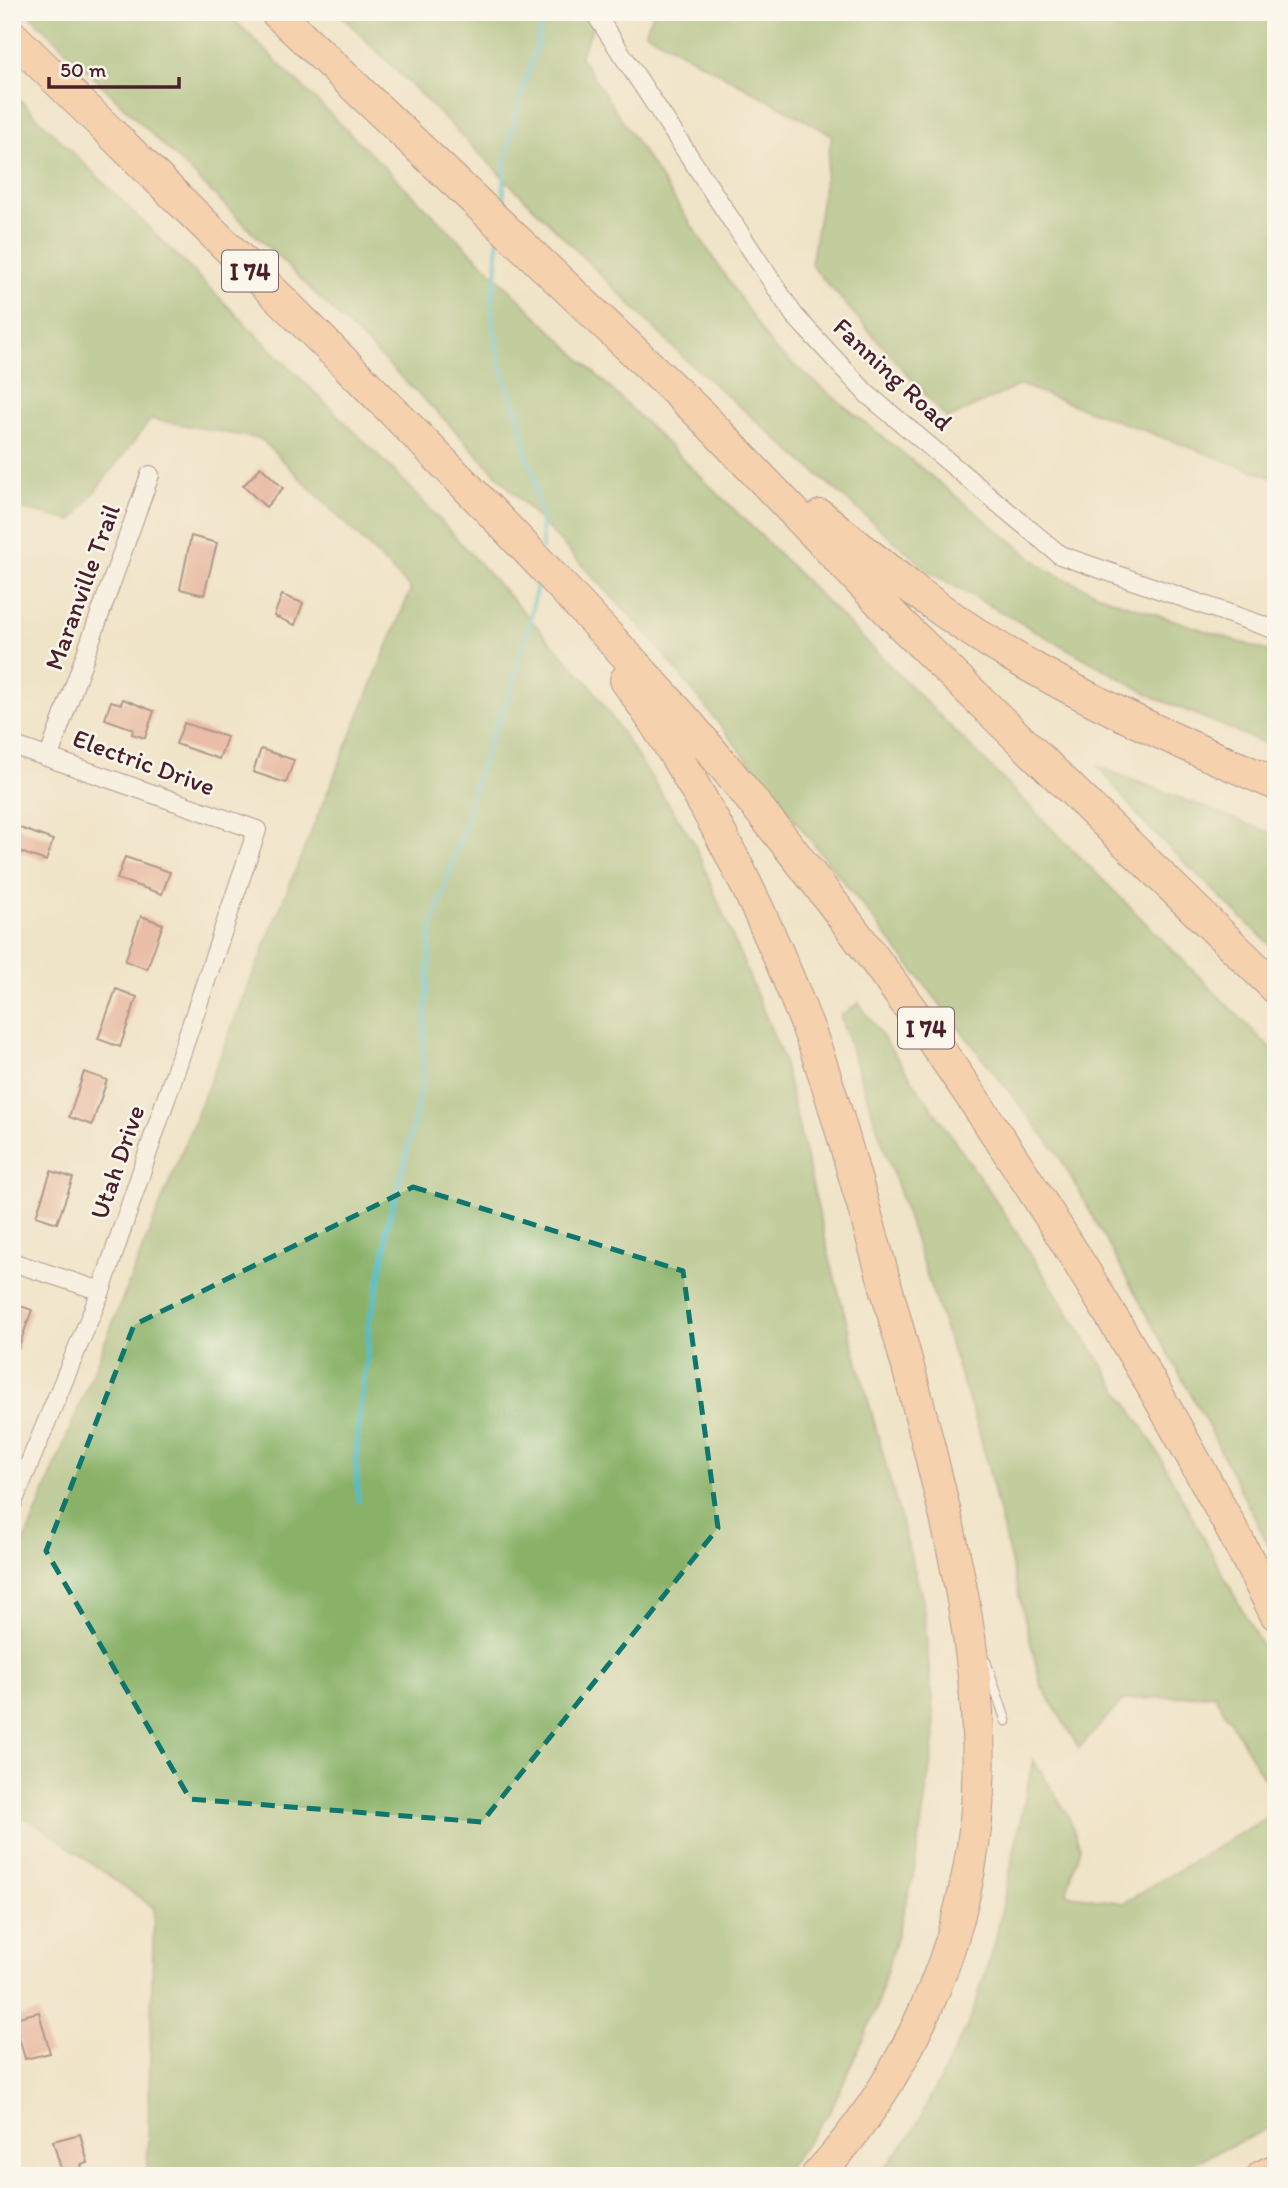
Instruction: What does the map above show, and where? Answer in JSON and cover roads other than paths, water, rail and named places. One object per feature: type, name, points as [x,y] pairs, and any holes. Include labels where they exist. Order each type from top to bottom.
[{"type":"highway","points":[[276,12],[702,416],[902,626],[1276,988]]},
{"type":"highway","name":"I 74","points":[[12,36],[487,506],[690,726],[807,869],[924,1026],[1024,1173],[1122,1332],[1217,1499],[1276,1614]]},
{"type":"highway","points":[[702,416],[868,555],[938,607],[1012,656],[1108,709],[1186,747],[1276,784]]},
{"type":"highway","points":[[487,506],[618,670],[658,726],[716,826],[779,957],[811,1037],[838,1117],[901,1340],[963,1594],[973,1656],[979,1766],[974,1834],[958,1915],[944,1961],[910,2041],[856,2128],[817,2176]]},
{"type":"highway","points":[[1263,2176],[1276,2170]]},
{"type":"street","name":"Fanning Road","points":[[598,12],[596,15],[794,316],[867,394],[1060,555],[1276,630]]},
{"type":"street","name":"Maranville Trail","points":[[48,756],[150,475]]},
{"type":"street","name":"Electric Drive","points":[[12,745],[257,830]]},
{"type":"street","name":"Utah Drive","points":[[12,1505],[101,1291],[257,830]]},
{"type":"street","points":[[12,1262],[101,1291]]},
{"type":"lane","points":[[963,1594],[980,1645]]},
{"type":"lane","points":[[985,1658],[1006,1721]]},
{"type":"waterway","points":[[503,210],[505,159],[511,141],[510,134],[538,41],[543,12]]},
{"type":"waterway","points":[[498,240],[492,314],[500,363],[534,474],[541,517],[542,548]]},
{"type":"waterway","points":[[358,1501],[356,1460],[369,1319],[387,1240],[385,1234],[421,1087],[431,931],[476,780],[502,708],[507,703],[518,667],[517,660],[528,631],[538,578]]}]
